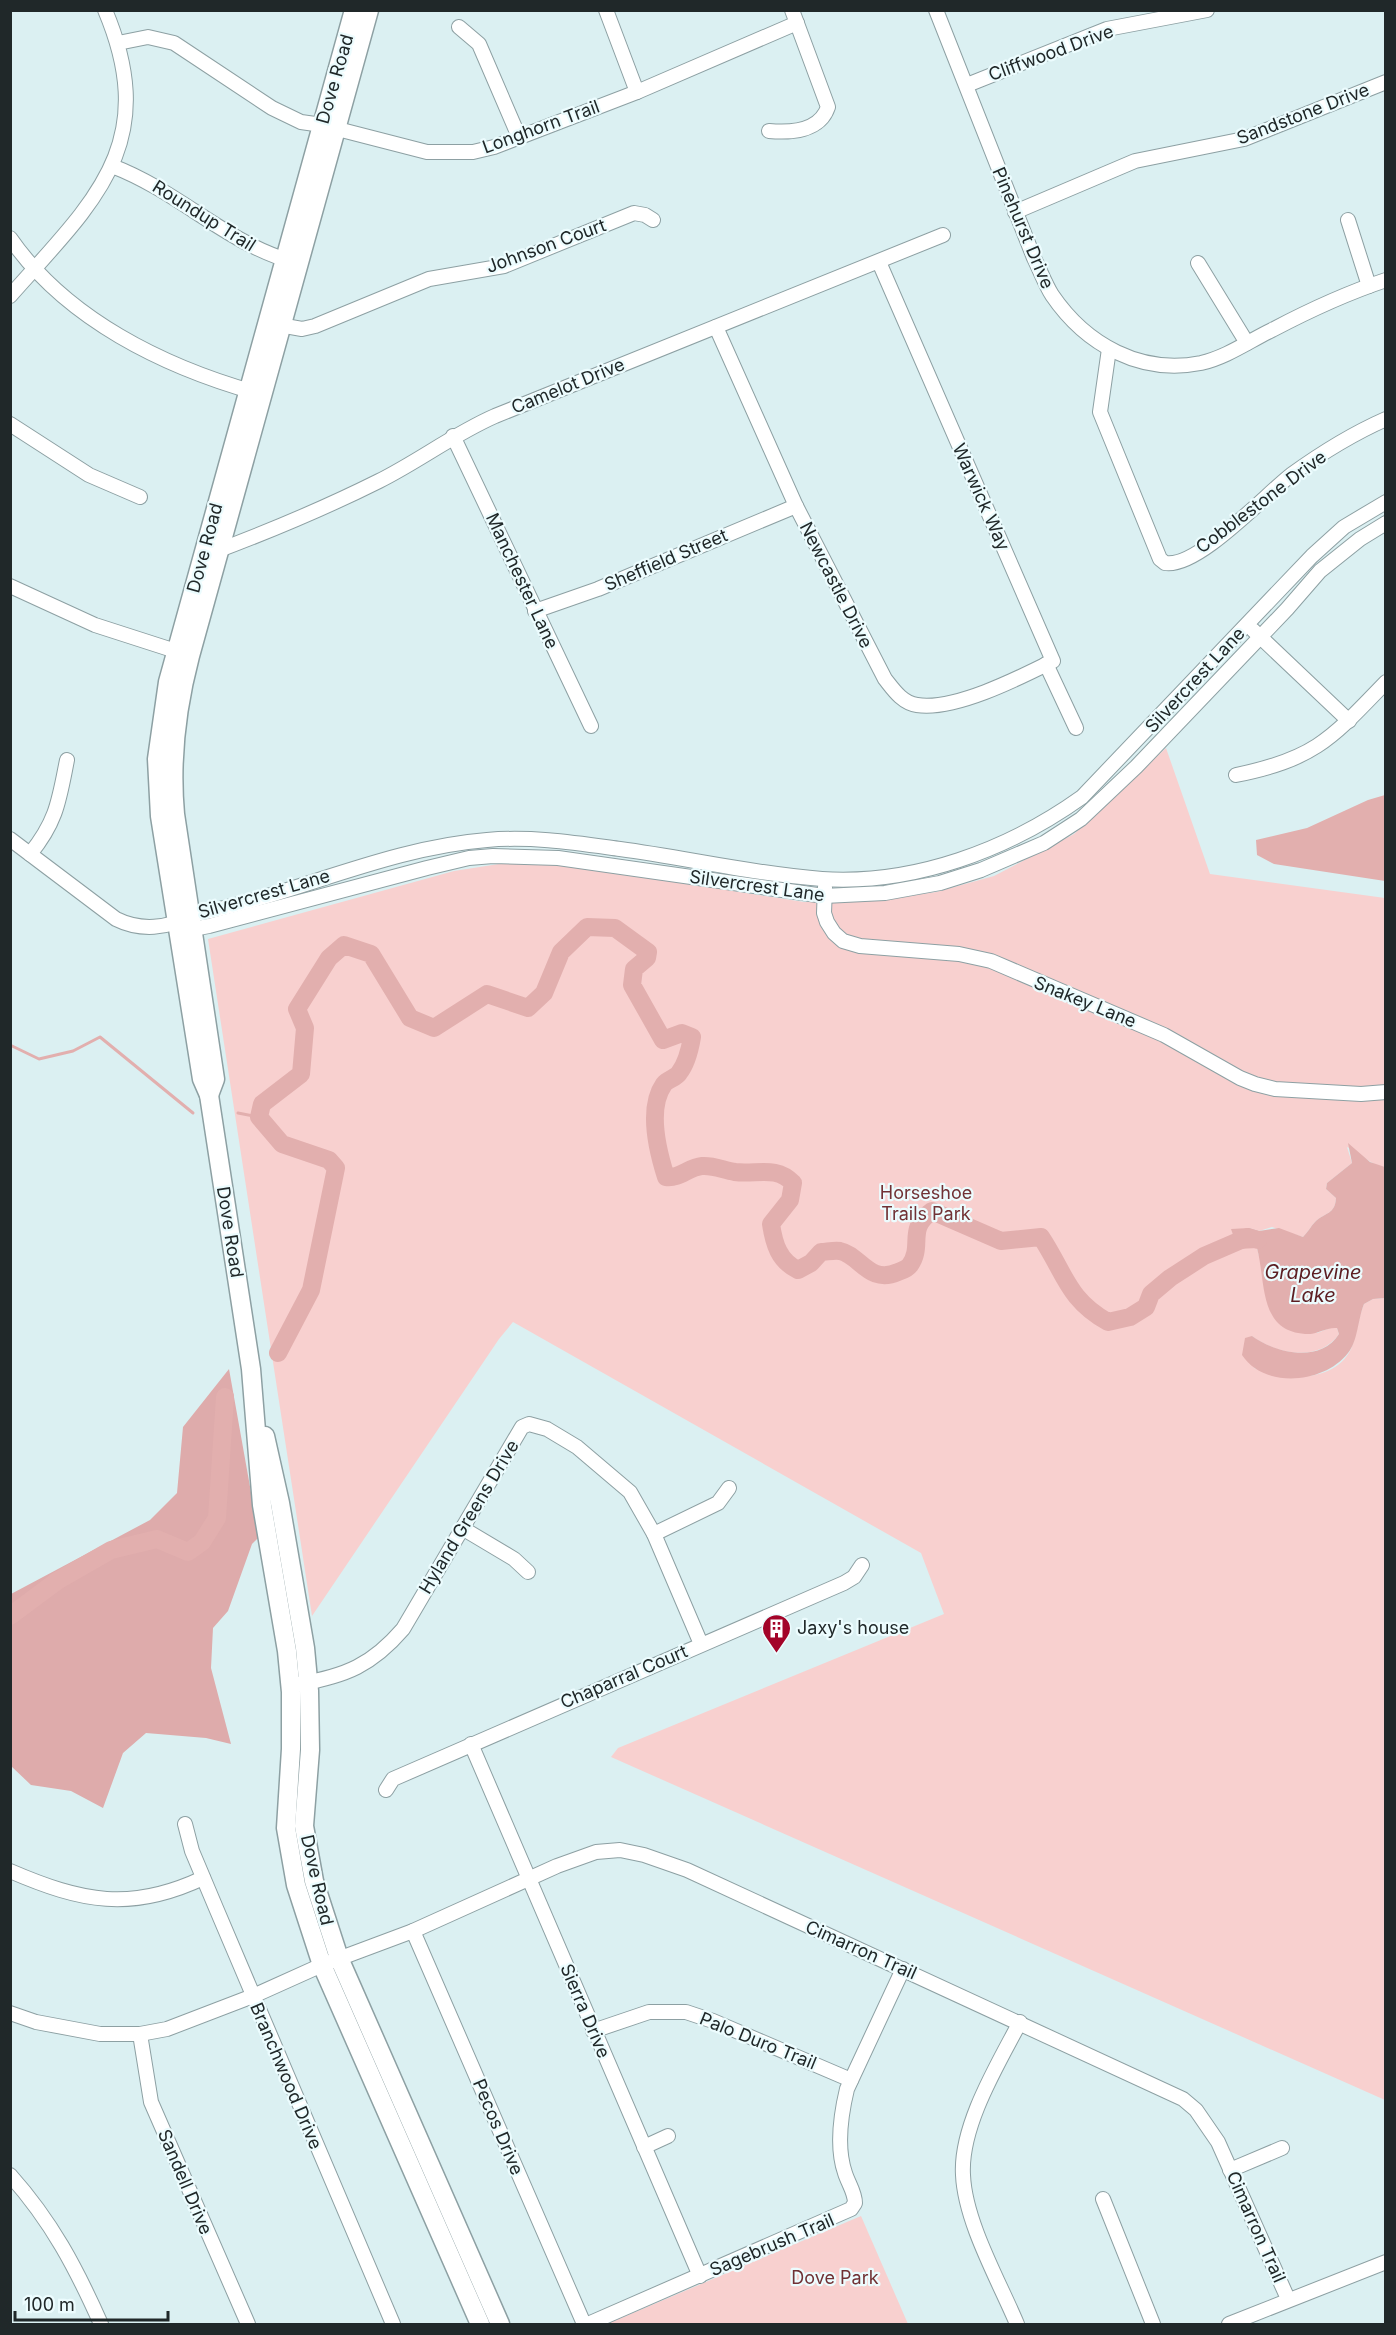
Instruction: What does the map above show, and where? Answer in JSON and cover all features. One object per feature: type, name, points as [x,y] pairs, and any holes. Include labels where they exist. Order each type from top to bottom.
[{"type":"main road","name":"Dove Road","points":[[329,127],[354,10]]},
{"type":"main road","name":"Dove Road","points":[[369,10],[329,127],[183,654],[159,731],[158,778],[160,816],[187,923],[202,1079],[209,1095],[251,1369],[262,1505],[299,1684],[310,1750],[304,1827],[330,1961],[480,2325]]},
{"type":"main road","name":"Dove Road","points":[[299,1684],[291,1749],[286,1828],[296,1885],[500,2325]]},
{"type":"main road","points":[[291,1749],[310,1750]]},
{"type":"street","points":[[10,296],[95,198],[112,166],[124,121],[125,74],[118,43],[105,10]]},
{"type":"street","points":[[606,10],[637,92]]},
{"type":"street","name":"Pinehurst Drive","points":[[936,10],[1015,212],[1050,292],[1080,327],[1109,349],[1151,365],[1176,366],[1202,362],[1386,280]]},
{"type":"street","name":"Cliffwood Drive","points":[[967,85],[1107,29],[1207,10]]},
{"type":"street","points":[[769,131],[796,132],[820,121],[828,107],[795,17]]},
{"type":"street","name":"Longhorn Trail","points":[[118,43],[148,37],[174,43],[272,108],[301,123],[329,127],[438,154],[473,152],[637,92],[795,17]]},
{"type":"street","points":[[459,27],[479,44],[519,137]]},
{"type":"street","name":"Sandstone Drive","points":[[1015,212],[1135,161],[1244,139],[1386,82]]},
{"type":"street","name":"Roundup Trail","points":[[112,166],[144,179],[237,240],[264,254],[291,262]]},
{"type":"street","name":"Johnson Court","points":[[274,324],[303,329],[429,279],[504,266],[634,213],[645,215],[653,220]]},
{"type":"street","points":[[1348,220],[1369,286]]},
{"type":"street","name":"Camelot Drive","points":[[211,553],[289,524],[381,480],[453,436],[495,416],[943,235]]},
{"type":"street","points":[[10,238],[34,269],[94,320],[178,366],[255,392]]},
{"type":"street","name":"Warwick Way","points":[[879,262],[1053,661],[1047,664],[1076,728]]},
{"type":"street","points":[[1198,263],[1247,343]]},
{"type":"street","name":"Newcastle Drive","points":[[716,327],[796,506],[877,665],[896,693],[915,705],[946,703],[970,696],[1047,664]]},
{"type":"street","name":"Cobblestone Drive","points":[[1109,349],[1100,412],[1160,559],[1168,564],[1180,562],[1211,543],[1246,517],[1287,478],[1312,460],[1386,419]]},
{"type":"street","points":[[10,424],[89,475],[140,498]]},
{"type":"street","name":"Manchester Lane","points":[[453,436],[591,726]]},
{"type":"street","name":"Silvercrest Lane","points":[[187,923],[425,850],[489,840],[543,839],[825,879],[874,878],[937,867],[992,848],[1055,816],[1082,797],[1103,778],[1312,556],[1344,527],[1386,502]]},
{"type":"street","name":"Sheffield Street","points":[[535,611],[598,589],[796,506]]},
{"type":"street","name":"Silvercrest Lane","points":[[187,923],[469,858],[493,856],[558,858],[824,896],[885,893],[940,883],[981,870],[1044,843],[1081,819],[1118,786],[1320,571],[1360,539],[1386,523]]},
{"type":"street","points":[[10,586],[84,621],[183,654]]},
{"type":"street","points":[[1247,624],[1348,721]]},
{"type":"street","points":[[1236,775],[1270,768],[1310,753],[1348,721],[1386,682]]},
{"type":"street","points":[[30,854],[45,836],[56,815],[67,760]]},
{"type":"street","points":[[10,839],[126,924],[150,927],[187,923]]},
{"type":"street","name":"Snakey Lane","points":[[825,879],[827,922],[843,941],[860,946],[959,954],[991,961],[1164,1035],[1240,1078],[1255,1084],[1286,1090],[1361,1094],[1386,1092]]},
{"type":"street","name":"Hyland Greens Drive","points":[[299,1684],[345,1674],[364,1664],[387,1647],[403,1629],[522,1427],[535,1424],[577,1448],[612,1474],[636,1502],[654,1534],[701,1644]]},
{"type":"street","points":[[654,1534],[718,1503],[729,1488]]},
{"type":"street","points":[[462,1528],[514,1558],[528,1572]]},
{"type":"street","name":"Chaparral Court","points":[[386,1790],[393,1779],[844,1583],[854,1578],[862,1565]]},
{"type":"street","name":"Sierra Drive","points":[[471,1744],[700,2276]]},
{"type":"street","name":"Branchwood Drive","points":[[185,1824],[203,1878],[393,2325]]},
{"type":"street","name":"Cimarron Trail","points":[[10,2013],[36,2022],[100,2034],[140,2034],[167,2029],[253,1996],[330,1961],[412,1930],[528,1879],[606,1850],[644,1855],[687,1870],[1183,2098],[1196,2110],[1218,2142],[1288,2299]]},
{"type":"street","points":[[10,1871],[66,1893],[132,1900],[179,1889],[203,1878]]},
{"type":"street","name":"Pecos Drive","points":[[412,1930],[586,2325]]},
{"type":"street","name":"Sagebrush Trail","points":[[586,2325],[842,2215],[855,2204],[855,2196],[844,2172],[840,2139],[843,2104],[851,2080],[903,1969]]},
{"type":"street","name":"Palo Duro Trail","points":[[594,2031],[649,2012],[686,2012],[713,2021],[851,2080]]},
{"type":"street","points":[[1017,2325],[976,2227],[963,2174],[966,2148],[976,2112],[1020,2022]]},
{"type":"street","name":"Sandell Drive","points":[[140,2034],[151,2102],[248,2325]]},
{"type":"street","points":[[644,2147],[668,2136]]},
{"type":"street","points":[[1230,2170],[1282,2148]]},
{"type":"street","points":[[10,2175],[49,2223],[74,2264],[101,2325]]},
{"type":"street","points":[[1103,2199],[1153,2325]]},
{"type":"street","points":[[1228,2325],[1288,2299],[1386,2262]]},
{"type":"green space","name":"Horseshoe Trails Park","points":[[1166,748],[1210,874],[1385,898],[1385,1167],[1375,1164],[1347,1147],[1352,1163],[1327,1183],[1326,1189],[1336,1198],[1334,1208],[1315,1222],[1303,1237],[1272,1227],[1259,1231],[1249,1228],[1251,1247],[1257,1248],[1259,1256],[1317,1333],[1337,1328],[1339,1334],[1331,1343],[1320,1349],[1297,1353],[1273,1347],[1252,1336],[1254,1368],[1279,1375],[1307,1376],[1320,1374],[1333,1368],[1351,1349],[1364,1304],[1373,1299],[1385,1298],[1385,2100],[611,1757],[618,1748],[944,1614],[921,1553],[513,1322],[499,1339],[312,1616],[208,939],[454,871],[511,862],[582,867],[804,902],[862,902],[936,892],[994,876],[1074,834]]},
{"type":"green space","name":"Dove Park","points":[[861,2216],[908,2324],[607,2324]]},
{"type":"shaded area","points":[[229,1369],[259,1537],[252,1544],[228,1611],[213,1628],[211,1668],[231,1744],[206,1738],[146,1733],[123,1753],[103,1808],[71,1791],[31,1785],[11,1766],[11,1594],[150,1520],[177,1493],[183,1427]]},
{"type":"water","points":[[1385,795],[1385,881],[1274,864],[1257,855],[1256,840],[1307,828],[1368,800]]},
{"type":"water","name":"Grapevine Lake","points":[[1348,1143],[1370,1162],[1385,1167],[1385,1298],[1373,1299],[1364,1304],[1351,1348],[1337,1363],[1310,1376],[1294,1378],[1264,1373],[1252,1366],[1242,1355],[1245,1338],[1252,1336],[1273,1347],[1297,1353],[1321,1349],[1339,1334],[1337,1328],[1305,1334],[1290,1331],[1279,1324],[1267,1302],[1257,1248],[1238,1249],[1231,1229],[1249,1228],[1259,1231],[1279,1228],[1303,1237],[1315,1222],[1334,1208],[1336,1198],[1326,1189],[1327,1183],[1352,1163]]},
{"type":"waterway","points":[[278,1353],[311,1290],[336,1168],[329,1160],[282,1144],[259,1117],[262,1104],[301,1074],[305,1028],[297,1009],[329,958],[344,945],[371,954],[410,1018],[434,1028],[487,994],[528,1008],[544,993],[561,952],[587,927],[615,928],[648,952],[647,958],[634,969],[632,985],[663,1040],[682,1033],[692,1037],[684,1065],[678,1075],[664,1084],[656,1105],[657,1143],[666,1177],[706,1166],[743,1173],[773,1172],[786,1177],[793,1183],[790,1200],[771,1224],[778,1251],[786,1262],[798,1270],[811,1263],[821,1252],[835,1251],[847,1254],[880,1275],[903,1270],[914,1258],[920,1224],[932,1211],[1001,1241],[1041,1237],[1075,1294],[1094,1313],[1108,1322],[1130,1317],[1146,1307],[1151,1294],[1170,1278],[1204,1256],[1248,1237],[1258,1240]]},
{"type":"waterway","points":[[10,1045],[39,1059],[73,1051],[100,1037],[193,1113]]},
{"type":"waterway","points":[[238,1113],[259,1117]]},
{"type":"waterway","points":[[10,1616],[57,1581],[111,1550],[157,1539],[188,1552],[202,1542],[217,1518],[225,1397]]},
{"type":"place","name":"Jaxy's house","points":[[776,1654]]}]
